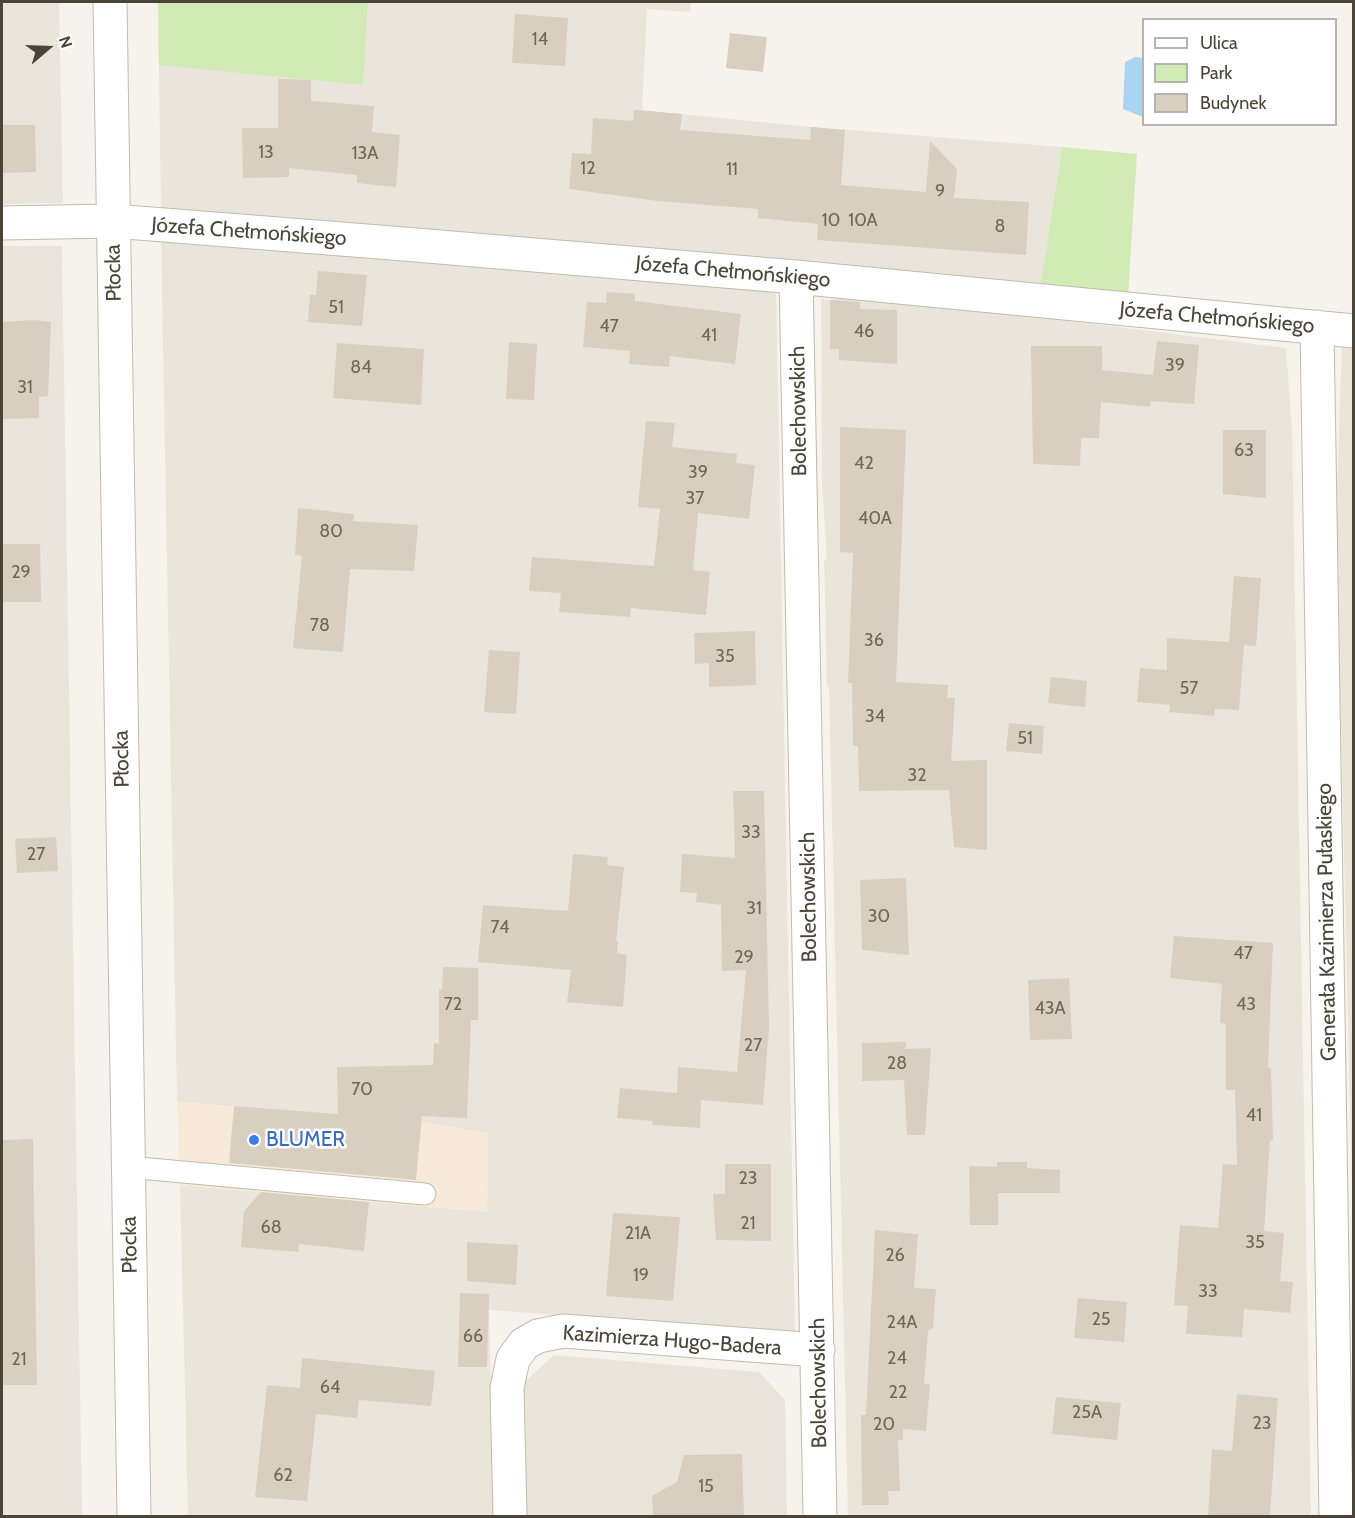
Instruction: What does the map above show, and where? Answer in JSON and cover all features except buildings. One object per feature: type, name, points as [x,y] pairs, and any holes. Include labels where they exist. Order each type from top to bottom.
[{"type":"street","name":"Płocka","points":[[110,2],[134,1516]]},
{"type":"street","name":"Józefa Chełmońskiego","points":[[2,223],[113,221],[796,277],[1353,330]]},
{"type":"street","name":"Bolechowskich","points":[[796,277],[820,1516]]},
{"type":"street","name":"Generała Kazimierza Pułaskiego","points":[[1317,327],[1336,1516]]},
{"type":"street","name":"Kazimierza Hugo-Badera","points":[[510,1516],[507,1388],[513,1359],[524,1344],[538,1336],[563,1331],[818,1350]]},
{"type":"lane","points":[[128,1167],[425,1194]]},
{"type":"shaded area","points":[[2,2],[59,2],[63,203],[2,204]]},
{"type":"shaded area","points":[[158,2],[691,2],[690,12],[647,9],[642,110],[811,127],[1062,147],[1040,289],[161,210]]},
{"type":"shaded area","points":[[161,237],[776,289],[795,1332],[489,1310],[494,1516],[188,1516],[180,1185],[487,1212],[488,1133],[358,1116],[177,1102]]},
{"type":"shaded area","points":[[2,246],[62,246],[82,1516],[2,1516]]},
{"type":"shaded area","points":[[870,296],[1286,348],[1292,429],[1311,1516],[848,1516],[829,687],[827,686],[824,560],[827,560],[822,485],[821,300]]},
{"type":"shaded area","points":[[1342,348],[1354,349],[1353,1234],[1336,511]]},
{"type":"shaded area","points":[[177,1102],[358,1116],[385,1116],[488,1133],[487,1212],[180,1185]]},
{"type":"shaded area","points":[[554,1355],[759,1372],[785,1400],[787,1516],[525,1516],[522,1384]]},
{"type":"green space","points":[[158,2],[368,2],[363,85],[159,65]]},
{"type":"green space","points":[[1062,147],[1137,154],[1128,296],[1040,289]]},
{"type":"water","points":[[1135,57],[1142,58],[1142,117],[1123,109],[1125,62]]},
{"type":"place","name":"BLUMER","points":[[254,1140]]}]
